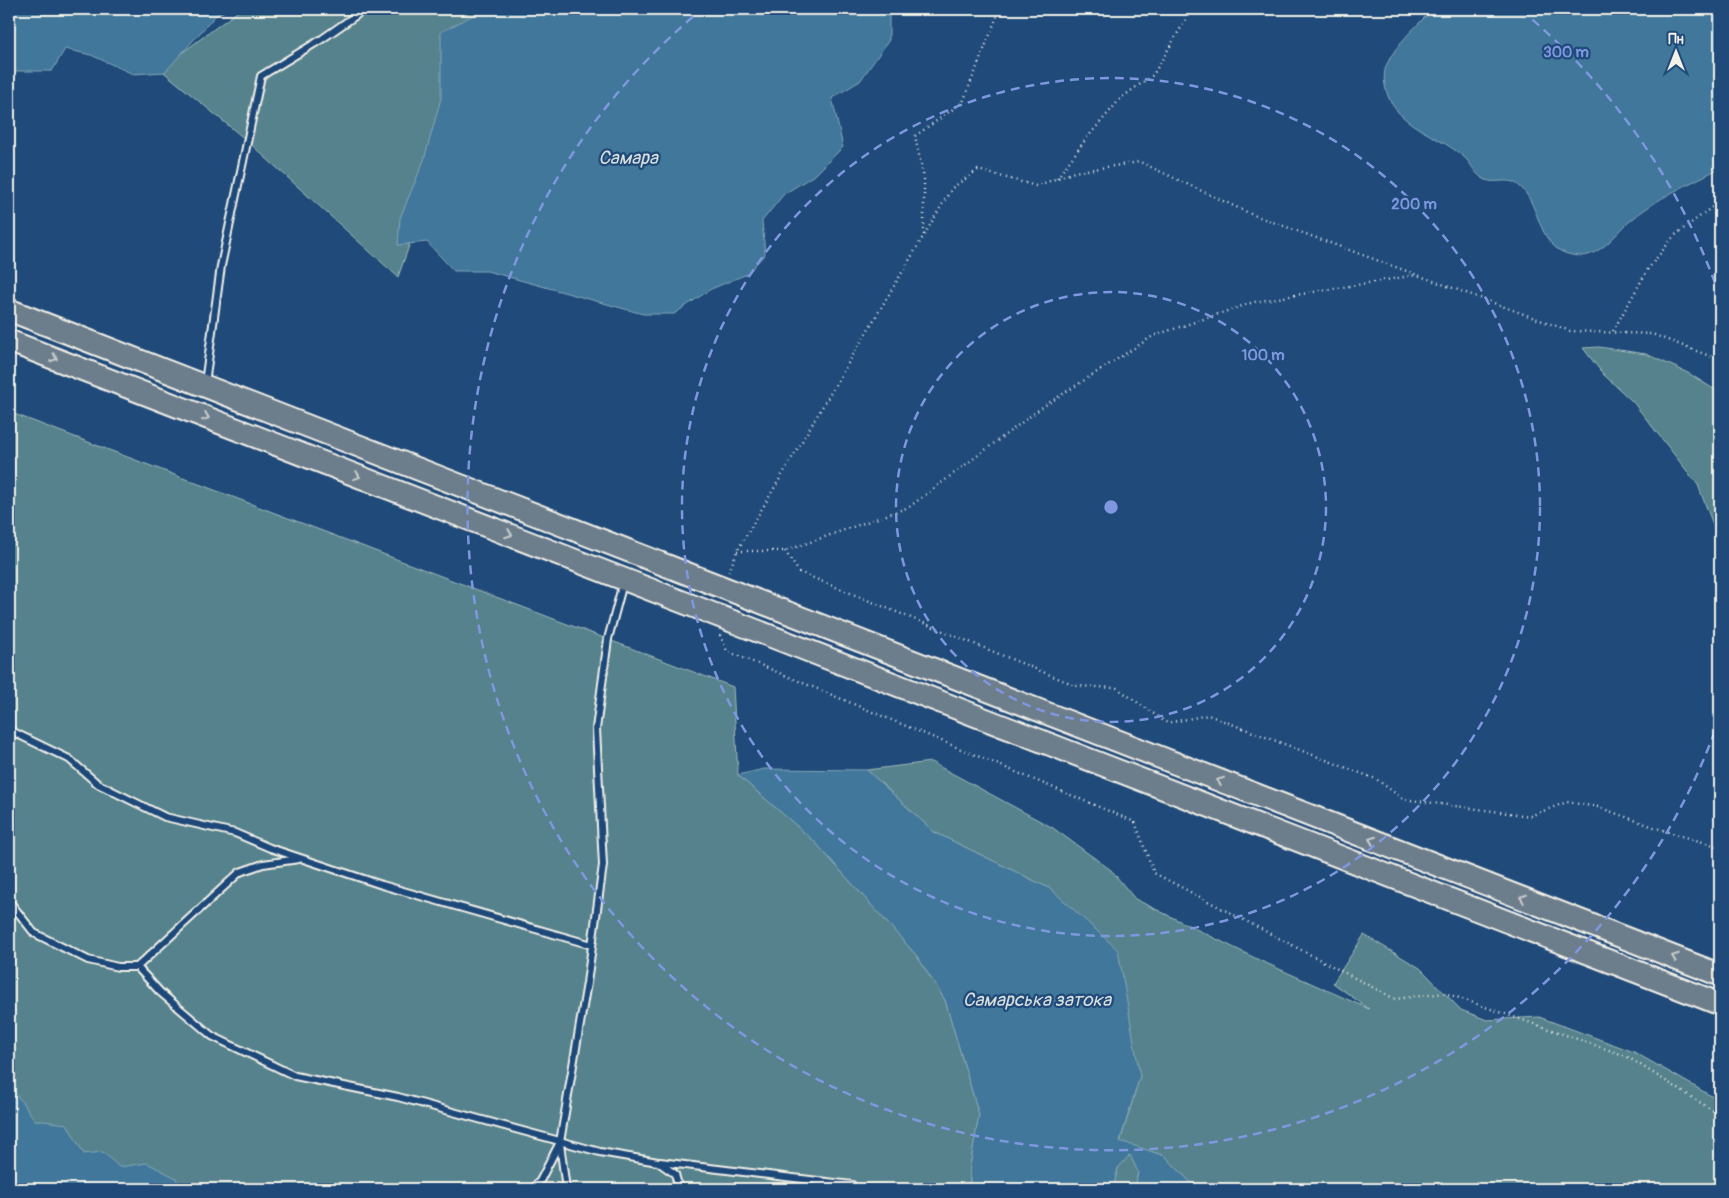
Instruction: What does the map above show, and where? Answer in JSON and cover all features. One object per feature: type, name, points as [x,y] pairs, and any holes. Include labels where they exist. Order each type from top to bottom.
[{"type":"highway","points":[[9,310],[1720,975]]},
{"type":"highway","points":[[9,340],[1720,1004]]},
{"type":"lane","points":[[204,386],[221,266],[260,76],[322,39],[365,9]]},
{"type":"lane","points":[[566,1189],[560,1142],[603,865],[596,729],[608,639],[624,579]]},
{"type":"lane","points":[[9,730],[69,759],[98,784],[165,817],[236,833],[301,858],[382,885],[592,945]]},
{"type":"lane","points":[[9,901],[34,933],[88,960],[118,967],[137,967],[240,872],[263,864],[301,858]]},
{"type":"lane","points":[[137,967],[160,992],[212,1036],[295,1076],[398,1097],[600,1152],[658,1162],[852,1185]]},
{"type":"lane","points":[[532,1189],[540,1181],[560,1142]]},
{"type":"lane","points":[[658,1162],[675,1174],[679,1189]]},
{"type":"path","points":[[924,237],[924,179],[915,136],[963,102],[1000,9]]},
{"type":"path","points":[[1055,179],[1121,98],[1153,75],[1192,9]]},
{"type":"path","points":[[722,587],[737,551],[952,188],[978,170],[1036,186],[1074,172],[1140,162],[1251,214],[1570,331],[1613,331],[1652,334],[1720,360]]},
{"type":"path","points":[[1613,331],[1648,269],[1674,236],[1720,200]]},
{"type":"path","points":[[737,551],[785,551],[910,507],[1041,408],[1153,336],[1254,302],[1416,275]]},
{"type":"path","points":[[785,551],[799,572],[1077,686],[1117,688],[1167,723],[1208,715],[1376,779],[1403,800],[1530,816],[1567,802],[1598,807],[1664,831],[1720,847]]},
{"type":"path","points":[[711,613],[727,652],[1135,822],[1154,874],[1395,999],[1444,993],[1626,1056],[1720,1115]]},
{"type":"green space","points":[[241,9],[520,9],[481,42],[398,277],[246,140],[160,69]]},
{"type":"green space","points":[[1599,347],[1646,354],[1688,373],[1720,393],[1720,543],[1698,485],[1633,402],[1603,374],[1583,348]]},
{"type":"green space","points":[[9,412],[733,687],[738,775],[814,841],[917,956],[945,1000],[979,1115],[970,1167],[970,1189],[9,1189]]},
{"type":"green space","points":[[931,762],[1053,828],[1111,870],[1135,899],[1259,960],[1369,1009],[1333,983],[1364,935],[1420,968],[1461,1010],[1487,1020],[1539,1017],[1634,1052],[1720,1101],[1720,1189],[1197,1189],[1165,1156],[1120,1142],[1140,1076],[1051,889],[934,832],[867,770]]},
{"type":"green space","points":[[1130,1154],[1138,1172],[1135,1189],[1113,1189],[1118,1168]]},
{"type":"water","points":[[9,9],[229,9],[216,15],[165,72],[133,74],[91,55],[65,49],[52,71],[9,71]]},
{"type":"water","name":"Самара","points":[[485,9],[889,9],[889,40],[860,81],[832,98],[843,147],[816,174],[784,194],[762,221],[765,254],[747,274],[711,289],[674,314],[643,314],[487,271],[454,271],[427,242],[398,245],[400,218],[424,160],[441,98],[441,32]]},
{"type":"water","points":[[1432,9],[1720,9],[1720,168],[1673,192],[1639,213],[1608,243],[1595,252],[1581,256],[1566,253],[1555,247],[1547,238],[1526,193],[1517,184],[1509,181],[1488,181],[1481,177],[1457,151],[1409,122],[1391,103],[1385,84],[1384,74],[1387,64],[1402,42]]},
{"type":"water","name":"Самарська затока","points":[[764,769],[867,770],[934,832],[1051,889],[1118,950],[1140,1076],[1120,1141],[1165,1156],[1197,1189],[1135,1189],[1138,1172],[1130,1155],[1118,1168],[1113,1189],[970,1189],[970,1167],[979,1115],[945,1000],[917,956],[814,841],[738,775]]},
{"type":"water","points":[[9,1084],[35,1120],[67,1124],[84,1154],[103,1152],[119,1167],[147,1163],[176,1178],[179,1189],[9,1189]]}]
